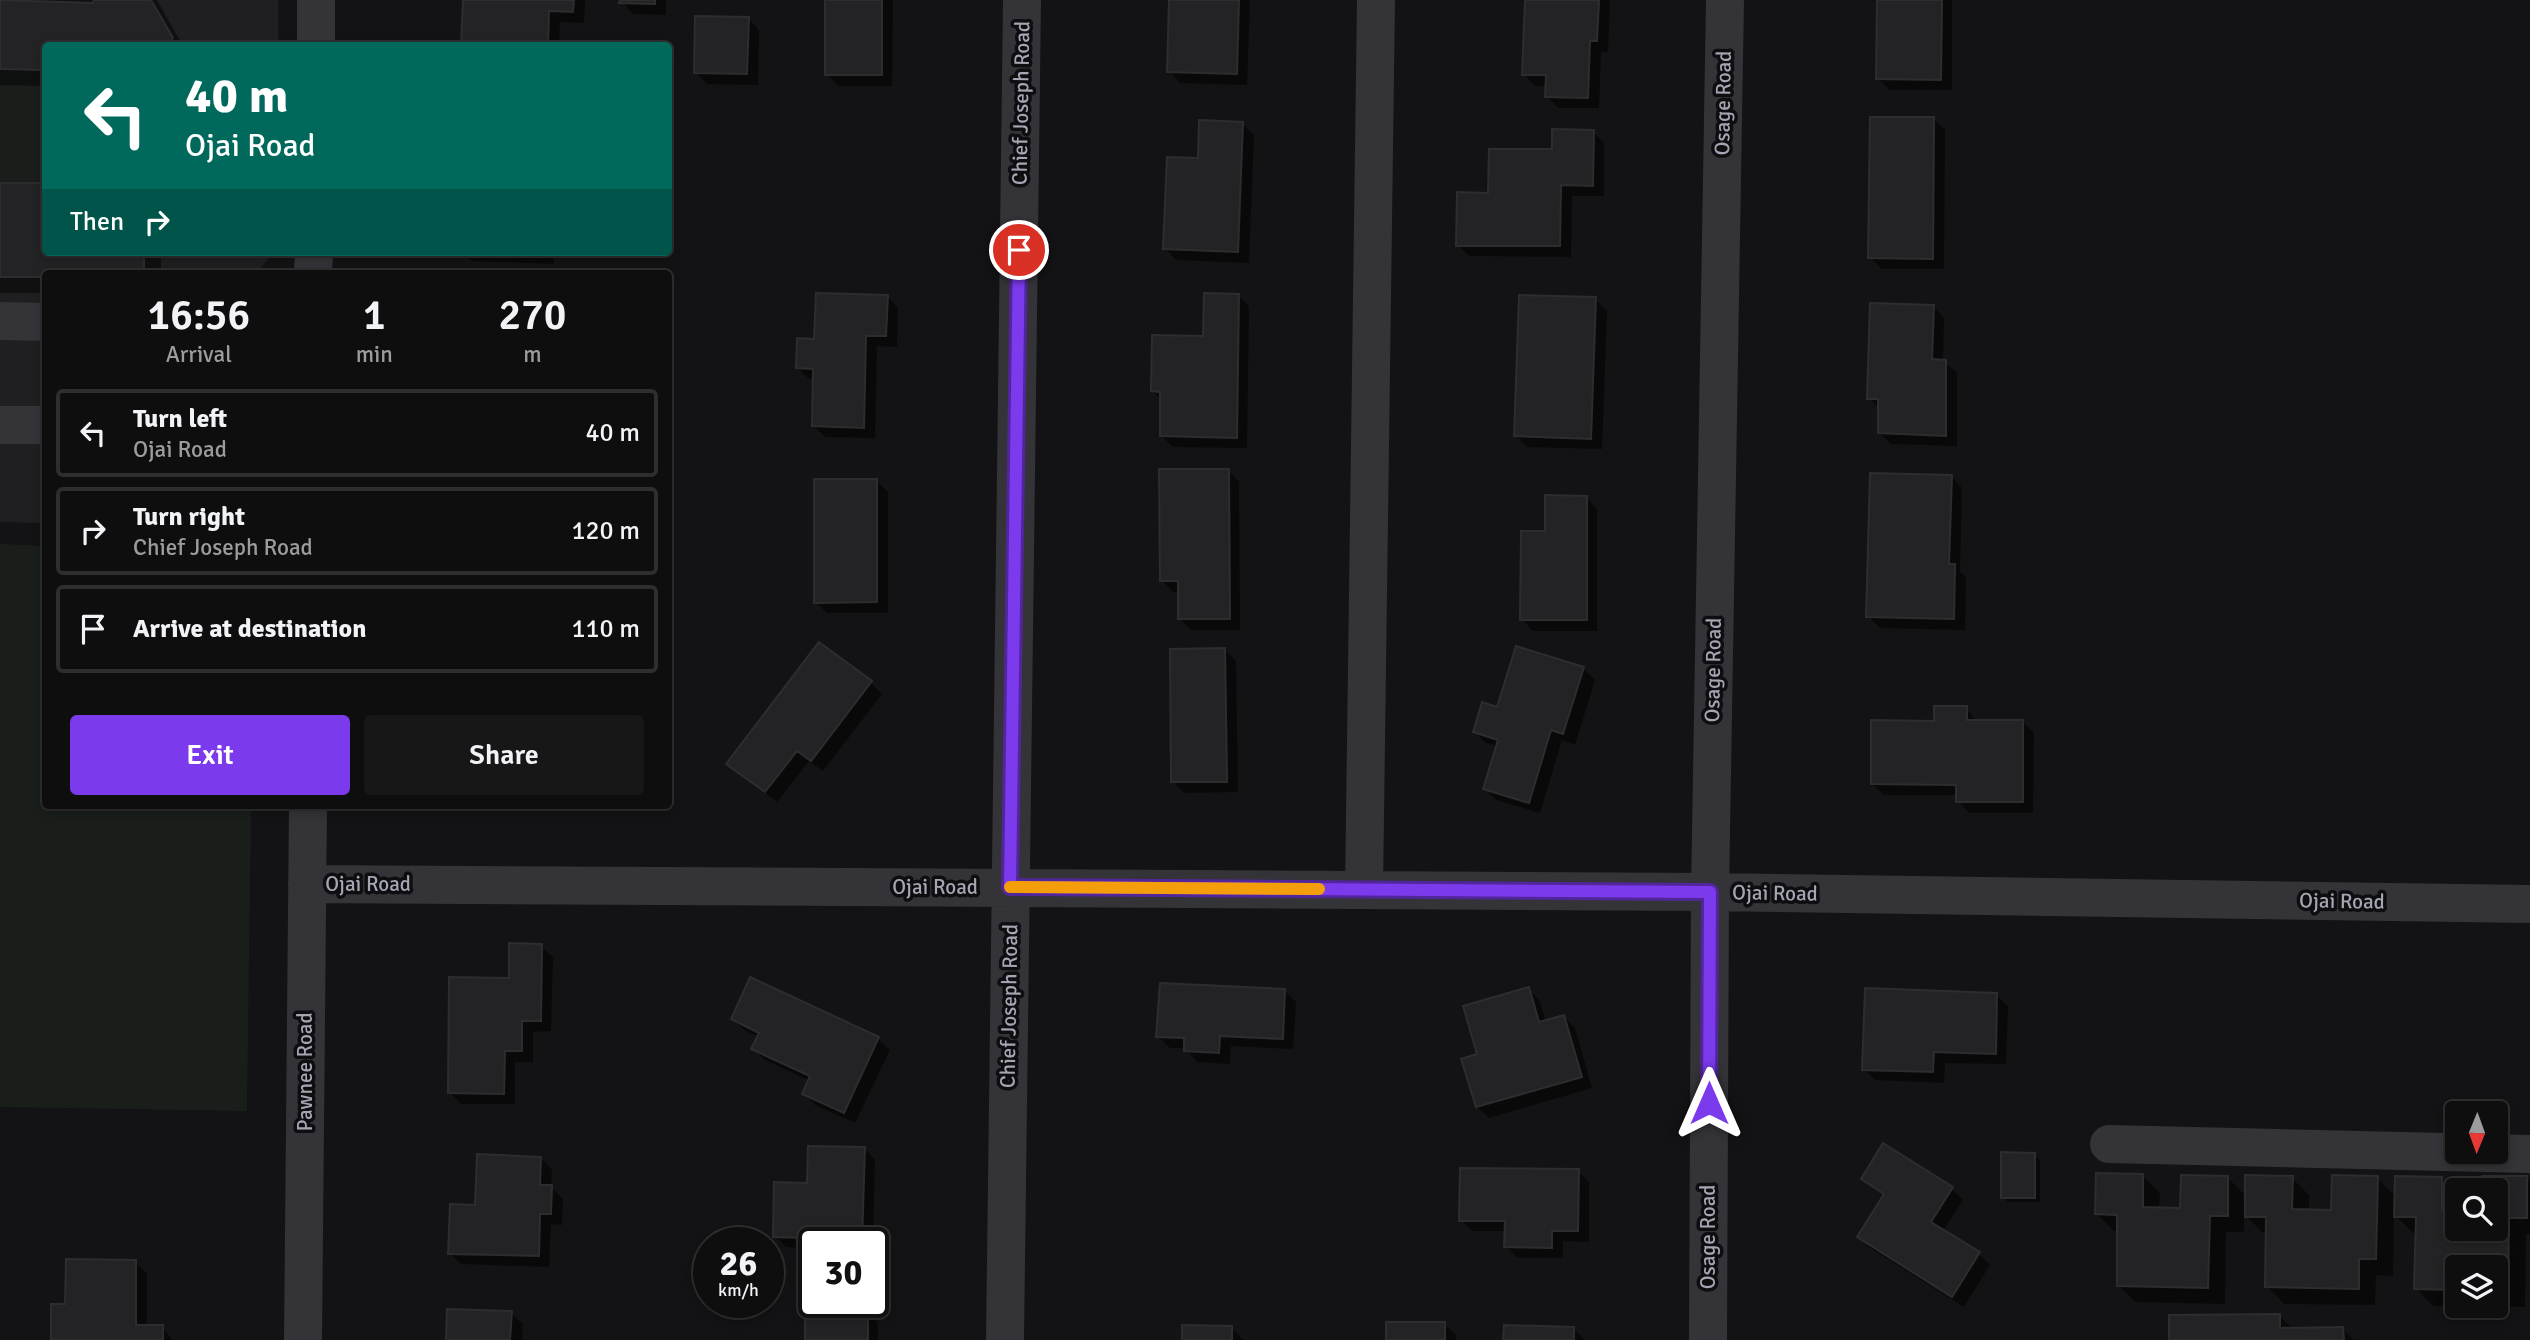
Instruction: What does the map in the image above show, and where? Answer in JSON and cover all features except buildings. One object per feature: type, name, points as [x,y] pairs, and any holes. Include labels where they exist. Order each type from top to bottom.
[{"type":"street","points":[[316,0],[316,42]]},
{"type":"street","name":"Chief Joseph Road","points":[[1005,1340],[1022,0]]},
{"type":"street","points":[[1363,890],[1376,0]]},
{"type":"street","name":"Osage Road","points":[[1707,1340],[1710,892],[1725,0]]},
{"type":"street","points":[[0,321],[42,322]]},
{"type":"street","points":[[0,425],[42,425]]},
{"type":"street","name":"Pawnee Road","points":[[303,1340],[308,809]]},
{"type":"street","name":"Ojai Road","points":[[307,884],[1710,892],[2530,904]]},
{"type":"street","points":[[2109,1144],[2530,1154]]},
{"type":"shaded area","points":[[0,0],[278,0],[278,42],[42,42],[42,256],[271,256],[259,270],[42,270],[42,523],[0,522]]},
{"type":"shaded area","points":[[0,69],[42,70],[42,183],[0,183]]},
{"type":"shaded area","points":[[0,544],[42,546],[42,809],[251,809],[247,1111],[0,1107]]},
{"type":"slow traffic","points":[[1010,887],[1319,889]]},
{"type":"route","points":[[1019,250],[1010,887],[1710,892],[1709,1103]]}]
